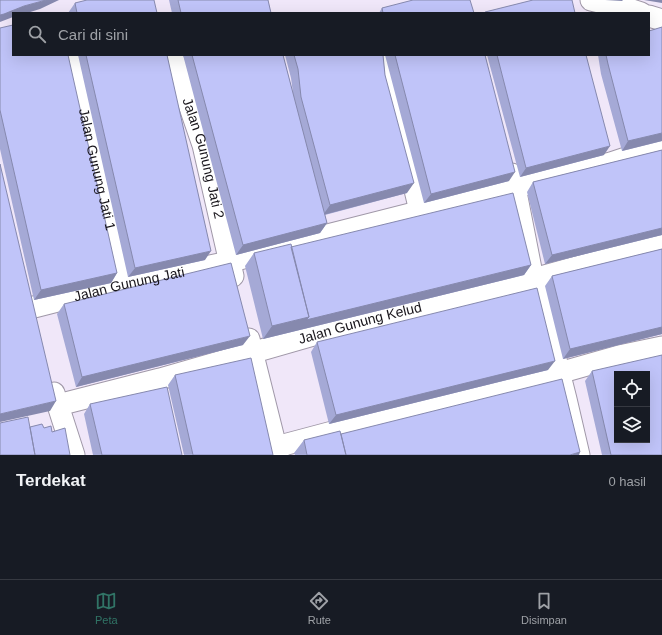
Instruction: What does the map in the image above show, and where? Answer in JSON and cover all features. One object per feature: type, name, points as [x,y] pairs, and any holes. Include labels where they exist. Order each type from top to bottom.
[{"type":"street","points":[[591,0],[633,7]]},
{"type":"street","points":[[650,16],[662,20]]},
{"type":"street","name":"Jalan Gunung Jati 1","points":[[72,56],[124,284]]},
{"type":"street","name":"Jalan Gunung Jati 2","points":[[172,56],[203,145],[237,292]]},
{"type":"street","points":[[383,56],[420,211]]},
{"type":"street","name":"Jalan Gunung Jati","points":[[30,308],[124,284],[229,262],[325,227],[420,211],[515,187],[609,155],[662,146]]},
{"type":"street","points":[[508,159],[533,279],[545,316],[579,455]]},
{"type":"street","name":"Jalan Gunung Kelud","points":[[58,405],[162,386],[253,352],[366,320],[533,279],[602,260],[662,241]]},
{"type":"street","points":[[245,322],[277,451],[505,386],[620,356],[662,347]]},
{"type":"street","points":[[49,375],[74,455]]},
{"type":"building","points":[[0,0],[46,0],[0,15]]},
{"type":"building","points":[[87,0],[154,0],[157,12],[77,12],[75,3]]},
{"type":"building","points":[[178,0],[268,0],[271,12],[181,12]]},
{"type":"building","points":[[413,0],[470,0],[474,12],[383,12],[382,8]]},
{"type":"building","points":[[533,0],[572,0],[575,12],[485,12]]},
{"type":"building","points":[[12,25],[12,56],[68,56],[117,273],[41,290],[0,110],[0,28]]},
{"type":"building","points":[[662,27],[662,133],[628,141],[606,56],[650,56],[650,31]]},
{"type":"building","points":[[86,56],[167,56],[211,251],[135,268]]},
{"type":"building","points":[[192,56],[283,56],[327,223],[243,245]]},
{"type":"building","points":[[294,56],[383,56],[385,75],[414,183],[330,205],[301,97],[298,69]]},
{"type":"building","points":[[395,56],[485,56],[515,172],[431,194]]},
{"type":"building","points":[[497,56],[586,56],[610,146],[526,168]]},
{"type":"building","points":[[662,150],[662,228],[552,255],[533,182]]},
{"type":"building","points":[[0,164],[56,401],[0,414]]},
{"type":"building","points":[[513,193],[531,265],[306,320],[309,317],[291,247]]},
{"type":"building","points":[[291,244],[309,317],[272,326],[254,253]]},
{"type":"building","points":[[662,249],[662,327],[570,349],[552,276]]},
{"type":"building","points":[[231,263],[250,336],[82,377],[64,304]]},
{"type":"building","points":[[537,288],[555,361],[336,415],[317,342]]},
{"type":"building","points":[[662,355],[662,455],[611,455],[592,371]]},
{"type":"building","points":[[251,358],[273,455],[193,455],[175,375]]},
{"type":"building","points":[[562,379],[580,452],[570,455],[346,455],[341,434]]},
{"type":"building","points":[[167,387],[182,455],[102,455],[90,404]]},
{"type":"building","points":[[28,417],[35,455],[0,455],[0,423]]},
{"type":"building","points":[[42,424],[44,428],[51,426],[52,432],[65,428],[70,455],[35,455],[30,427]]},
{"type":"building","points":[[340,431],[346,455],[307,455],[304,440]]}]
